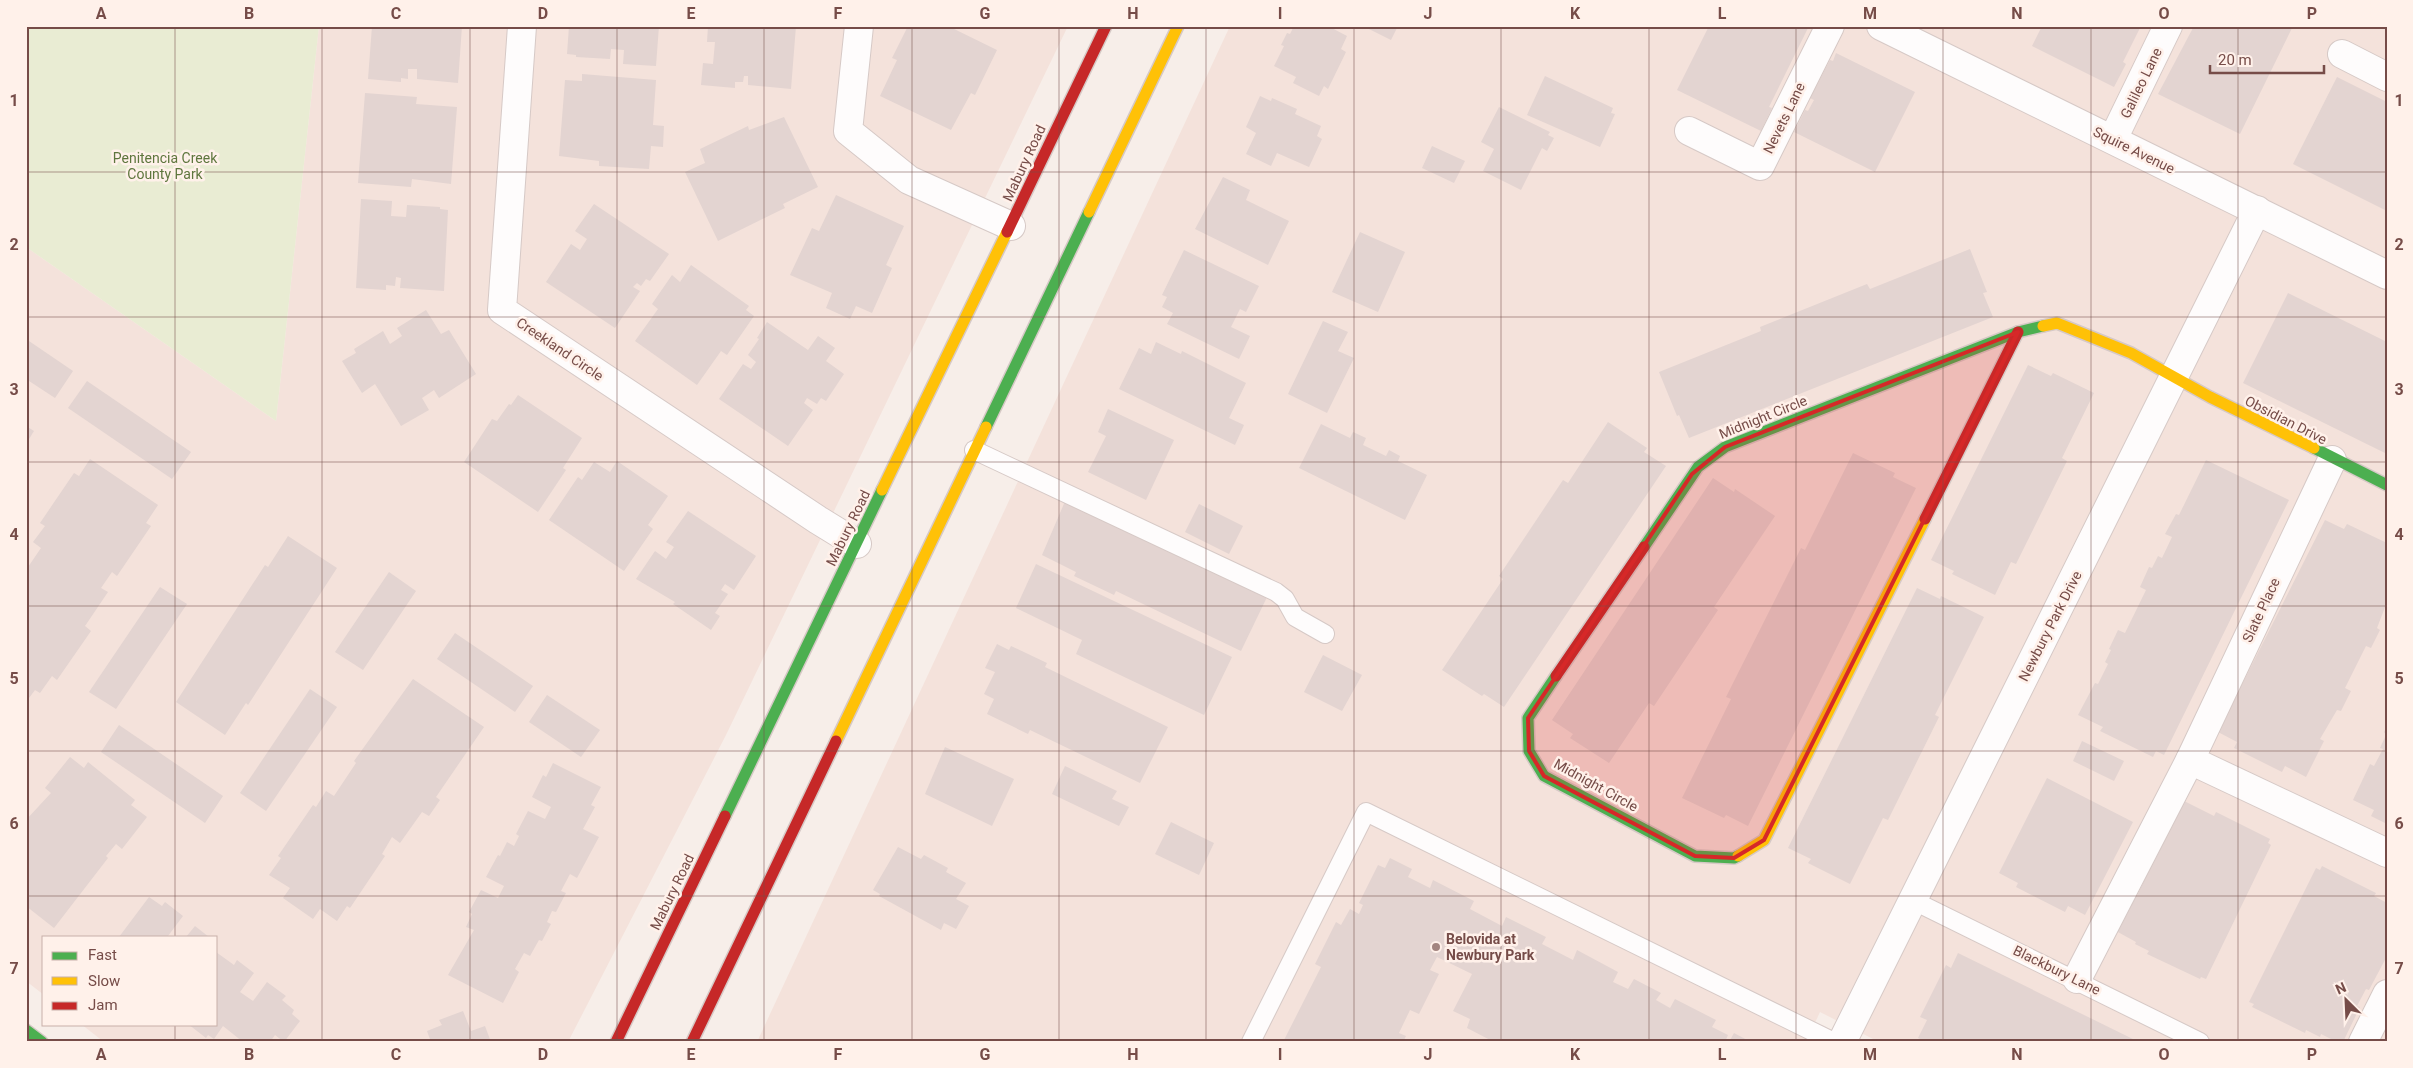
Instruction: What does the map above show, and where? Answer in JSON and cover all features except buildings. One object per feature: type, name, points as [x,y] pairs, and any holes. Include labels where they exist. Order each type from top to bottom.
[{"type":"main road","name":"Mabury Road","points":[[616,1042],[1106,26]]},
{"type":"main road","points":[[692,1042],[1178,26]]},
{"type":"main road","name":"Midnight Circle","points":[[2018,332],[1764,840],[1734,858],[1695,856],[1544,776],[1529,751],[1528,718],[1698,467],[1725,447],[2018,332],[2057,323],[2131,353],[2173,378]]},
{"type":"main road","name":"Obsidian Drive","points":[[2173,378],[2332,460],[2387,486]]},
{"type":"main road","points":[[26,1030],[42,1042]]},
{"type":"street","name":"Creekland Circle","points":[[522,26],[502,310],[857,544]]},
{"type":"street","points":[[859,26],[848,131],[909,180],[1011,226]]},
{"type":"street","name":"Nevets Lane","points":[[1689,131],[1760,166],[1830,26]]},
{"type":"street","name":"Squire Avenue","points":[[1881,26],[2387,275]]},
{"type":"street","name":"Galileo Lane","points":[[2113,139],[2168,26]]},
{"type":"street","points":[[2342,54],[2387,76]]},
{"type":"street","name":"Newbury Park Drive","points":[[1842,1042],[2257,210]]},
{"type":"street","name":"Slate Place","points":[[2076,979],[2190,760],[2332,460]]},
{"type":"street","points":[[2190,760],[2387,853]]},
{"type":"street","points":[[2363,1042],[2387,994]]},
{"type":"lane","points":[[974,450],[1276,592],[1285,599],[1295,617],[1325,634]]},
{"type":"lane","points":[[1251,1042],[1366,812],[1834,1042]]},
{"type":"lane","name":"Blackbury Lane","points":[[1912,900],[2076,979],[2200,1042]]},
{"type":"highlighted area","points":[[2018,332],[1764,840],[1734,858],[1695,856],[1544,776],[1529,751],[1528,718],[1692,474],[1725,447]]},
{"type":"shaded area","points":[[319,26],[1068,26],[726,735],[568,1042],[104,1042],[84,1026],[218,1026],[218,936],[42,936],[42,993],[26,981],[26,247],[276,421]]},
{"type":"shaded area","points":[[1230,26],[2387,26],[2387,1042],[1879,1042],[1820,1012],[1806,1042],[757,1042]]},
{"type":"green space","name":"Penitencia Creek County Park","points":[[26,26],[319,26],[276,421],[26,247]]},
{"type":"traffic: fast","points":[[986,427],[1089,212]]},
{"type":"traffic: fast","points":[[1644,547],[1698,467],[1725,447],[2018,332],[2043,326]]},
{"type":"traffic: fast","points":[[2314,448],[2387,485]]},
{"type":"traffic: fast","points":[[725,816],[882,490]]},
{"type":"traffic: fast","points":[[1556,676],[1528,718],[1529,751],[1544,776],[1695,856],[1734,858],[1738,856]]},
{"type":"traffic: fast","points":[[26,1030],[42,1042]]},
{"type":"traffic: slow","points":[[1089,212],[1178,26]]},
{"type":"traffic: slow","points":[[882,490],[1007,232]]},
{"type":"traffic: slow","points":[[2043,326],[2057,323],[2131,353],[2210,397],[2314,448]]},
{"type":"traffic: slow","points":[[836,741],[986,427]]},
{"type":"traffic: slow","points":[[1738,856],[1764,840],[1925,519]]},
{"type":"traffic: jam","points":[[1007,232],[1106,26]]},
{"type":"traffic: jam","points":[[1925,519],[2018,332]]},
{"type":"traffic: jam","points":[[1556,676],[1644,547]]},
{"type":"traffic: jam","points":[[692,1042],[836,741]]},
{"type":"traffic: jam","points":[[616,1042],[725,816]]},
{"type":"place","name":"Belovida at Newbury Park","points":[[1436,947]]}]
